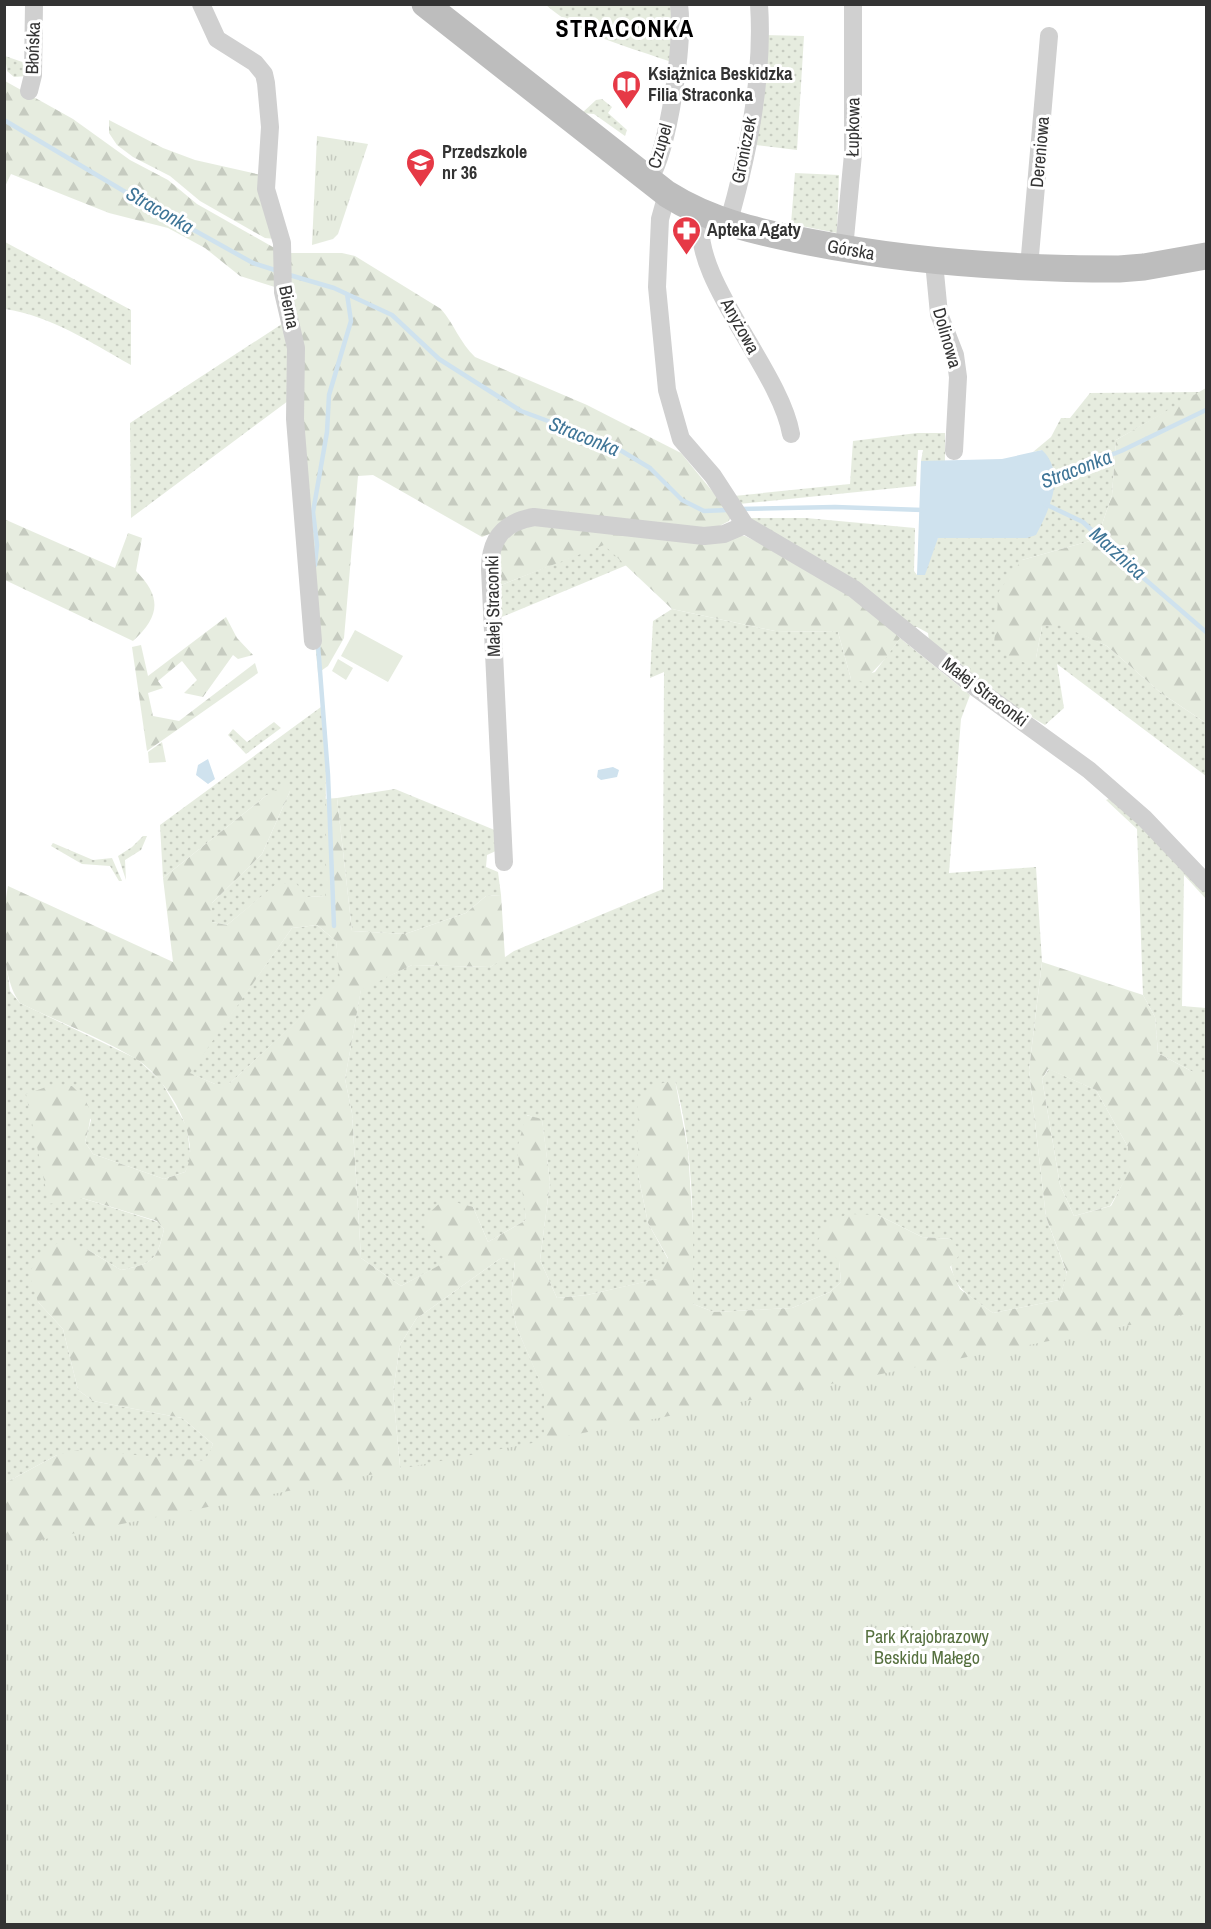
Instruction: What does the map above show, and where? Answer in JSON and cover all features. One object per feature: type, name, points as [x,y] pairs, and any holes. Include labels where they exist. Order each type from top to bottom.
[{"type":"street","name":"Błońska","points":[[29,91],[33,75],[34,4]]},
{"type":"street","name":"Bierna","points":[[201,4],[217,39],[255,63],[264,74],[270,127],[266,189],[284,249],[283,292],[296,348],[295,419],[313,641]]},
{"type":"street","name":"Górska","points":[[425,4],[658,187],[702,214],[728,224],[844,249],[934,262],[1029,267],[1144,267],[1206,256]]},
{"type":"street","name":"Czupel","points":[[658,187],[657,167],[667,128],[680,35],[679,4]]},
{"type":"street","name":"Groniczek","points":[[728,224],[751,115],[760,50],[759,4]]},
{"type":"street","name":"Łupkowa","points":[[844,249],[853,154],[853,4]]},
{"type":"street","name":"Dereniowa","points":[[1029,267],[1049,36]]},
{"type":"street","name":"Małej Straconki","points":[[658,187],[660,219],[657,287],[667,390],[681,439],[729,499],[743,521],[854,589],[976,688],[1089,770],[1144,818],[1206,883]]},
{"type":"street","name":"Anyżowa","points":[[702,214],[699,227],[701,244],[727,304],[775,388],[791,434]]},
{"type":"street","name":"Dolinowa","points":[[934,262],[939,314],[955,355],[958,377],[954,451]]},
{"type":"street","name":"Małej Straconki","points":[[504,861],[490,569],[492,546],[496,537],[508,525],[534,517],[704,536],[724,534],[743,521]]},
{"type":"green space","points":[[546,5],[676,5],[674,63],[590,33]]},
{"type":"green space","points":[[764,35],[804,36],[797,150],[749,144]]},
{"type":"green space","points":[[5,56],[31,65],[26,76],[14,77],[7,71]]},
{"type":"green space","points":[[5,81],[73,119],[130,160],[168,180],[197,204],[278,250],[278,288],[240,276],[205,248],[168,228],[109,213],[11,174],[5,186]]},
{"type":"green space","points":[[602,99],[612,107],[608,113],[627,130],[625,136],[594,114],[582,113],[596,100]]},
{"type":"green space","points":[[109,120],[163,148],[195,160],[261,175],[275,239],[265,238],[200,201],[170,176],[133,157],[117,145],[109,133]]},
{"type":"green space","points":[[317,136],[368,144],[338,234],[333,239],[312,245]]},
{"type":"green space","points":[[795,173],[839,175],[837,233],[791,224]]},
{"type":"green space","points":[[5,242],[131,310],[131,365],[54,324],[22,312],[5,309]]},
{"type":"green space","points":[[290,253],[342,253],[355,256],[441,309],[465,346],[475,357],[587,405],[681,453],[731,514],[729,521],[712,530],[544,512],[482,537],[373,475],[358,476],[344,638],[328,666],[318,673],[309,580]]},
{"type":"green space","points":[[288,320],[292,398],[131,518],[130,423]]},
{"type":"green space","points":[[1206,388],[1206,723],[1161,693],[1107,646],[1060,625],[1042,626],[1036,658],[1027,663],[1012,660],[994,644],[999,591],[1022,560],[1097,539],[1112,495],[1116,440]]},
{"type":"green space","points":[[1201,392],[1116,440],[1112,495],[1097,539],[1022,560],[1036,658],[1042,626],[1060,624],[1107,646],[1161,693],[1206,723],[1206,776],[1057,664],[1064,708],[1045,725],[1008,703],[929,640],[928,633],[917,627],[913,628],[748,518],[806,518],[915,528],[914,571],[917,575],[938,538],[1027,538],[1042,450],[1033,452],[1051,437],[1061,418],[1070,418],[1090,393]]},
{"type":"green space","points":[[917,433],[945,433],[945,461],[921,461],[923,450],[918,450],[916,486],[739,504],[734,496],[850,484],[853,441]]},
{"type":"green space","points":[[4,519],[115,568],[128,533],[142,538],[136,571],[151,590],[154,607],[148,624],[142,632],[133,641],[5,580]]},
{"type":"green space","points":[[524,522],[745,536],[782,554],[856,597],[900,638],[886,658],[863,682],[851,679],[838,632],[775,631],[672,609],[604,545],[496,587],[496,546]]},
{"type":"green space","points":[[604,544],[627,565],[497,619],[496,587]]},
{"type":"green space","points":[[672,609],[775,631],[838,632],[851,679],[875,672],[900,638],[970,695],[961,719],[949,873],[1036,867],[1042,962],[1029,1070],[1046,1217],[1067,1274],[1059,1300],[993,1313],[958,1284],[951,1266],[951,1239],[922,1237],[878,1215],[839,1261],[841,1282],[830,1292],[792,1308],[714,1312],[693,1304],[692,1191],[682,1108],[675,1081],[638,1102],[638,1174],[648,1223],[668,1259],[658,1279],[587,1295],[557,1298],[540,1260],[550,1182],[542,1120],[527,1115],[523,1185],[526,1220],[488,1242],[473,1207],[450,1260],[401,1286],[361,1258],[352,1113],[345,1079],[361,989],[412,965],[490,967],[514,951],[663,889],[664,672],[650,678],[653,621]]},
{"type":"green space","points":[[226,617],[237,638],[253,655],[238,659],[233,655],[203,697],[184,693],[197,680],[182,661],[158,681],[163,688],[148,693],[153,716],[179,721],[255,663],[258,673],[147,751],[132,647],[141,645],[148,676]]},
{"type":"green space","points":[[355,630],[403,656],[388,682],[341,656]]},
{"type":"green space","points":[[338,659],[353,668],[346,680],[332,671]]},
{"type":"green space","points":[[321,707],[326,767],[325,896],[307,897],[276,885],[227,925],[212,922],[212,903],[262,854],[290,791],[267,795],[163,878],[160,825]]},
{"type":"green space","points":[[274,722],[281,728],[246,754],[228,735],[233,729],[247,742]]},
{"type":"green space","points":[[162,742],[166,762],[149,763],[148,752]]},
{"type":"green space","name":"Park Krajobrazowy Beskidu Małego","points":[[287,783],[290,791],[262,854],[212,903],[212,922],[227,925],[275,885],[295,882],[307,897],[325,896],[325,799],[337,798],[352,931],[405,934],[466,913],[486,896],[501,895],[505,958],[490,967],[412,965],[361,990],[345,1079],[352,1113],[361,1258],[401,1286],[449,1260],[432,1247],[426,1231],[427,1215],[444,1199],[473,1207],[488,1242],[526,1220],[517,1149],[526,1115],[542,1119],[550,1182],[540,1260],[557,1298],[587,1295],[657,1279],[668,1258],[648,1223],[638,1174],[638,1101],[655,1085],[675,1080],[688,1150],[693,1228],[693,1304],[714,1312],[792,1308],[830,1292],[841,1282],[839,1261],[817,1242],[828,1223],[848,1214],[878,1215],[922,1237],[951,1239],[961,1253],[950,1267],[960,1289],[993,1313],[1059,1300],[1067,1273],[1046,1217],[1029,1070],[1042,962],[1143,995],[1155,1017],[1158,1053],[1193,1072],[1206,1072],[1206,1924],[5,1924],[5,1483],[57,1455],[78,1450],[205,1461],[213,1444],[182,1418],[93,1401],[78,1390],[63,1329],[38,1302],[29,1273],[42,1252],[63,1240],[88,1250],[121,1270],[140,1266],[152,1259],[159,1248],[164,1229],[157,1221],[82,1198],[49,1204],[26,1094],[49,1086],[72,1086],[88,1105],[90,1111],[85,1142],[93,1154],[164,1179],[185,1172],[190,1158],[190,1143],[186,1126],[170,1094],[147,1068],[109,1044],[20,1003],[13,992],[9,978],[4,947],[8,886],[173,962],[163,878],[267,795]],"holes":[[[317,925],[336,941],[340,981],[229,1084],[215,1084],[190,1073],[292,928]],[[1048,1069],[1096,1090],[1128,1147],[1128,1173],[1111,1206],[1074,1216],[1060,1185],[1042,1079]],[[501,1258],[515,1262],[511,1297],[516,1326],[544,1391],[544,1462],[401,1477],[393,1392],[400,1345],[416,1319]]]},
{"type":"green space","points":[[395,789],[497,831],[498,850],[487,855],[486,867],[498,872],[501,895],[486,896],[466,913],[405,934],[352,931],[337,798]]},
{"type":"green space","points":[[1113,797],[1206,891],[1206,899],[1184,875],[1182,1006],[1206,1008],[1206,1072],[1193,1072],[1158,1053],[1155,1017],[1143,995],[1137,829],[1106,800]]},
{"type":"green space","points":[[143,836],[147,836],[141,850],[125,860],[126,880],[118,856]]},
{"type":"green space","points":[[53,843],[93,860],[112,858],[122,881],[119,881],[110,866],[82,864],[51,846]]},
{"type":"green space","points":[[317,925],[336,941],[341,981],[228,1085],[215,1084],[189,1073],[292,928]]},
{"type":"green space","points":[[4,948],[10,991],[20,1003],[137,1059],[161,1081],[187,1127],[191,1161],[185,1172],[164,1179],[93,1154],[85,1142],[91,1120],[72,1086],[82,1198],[158,1222],[164,1229],[159,1248],[146,1263],[121,1270],[88,1250],[38,1302],[63,1329],[78,1390],[93,1401],[182,1418],[213,1444],[206,1461],[57,1455],[5,1483]]},
{"type":"green space","points":[[1049,1069],[1096,1090],[1128,1147],[1129,1173],[1110,1206],[1074,1216],[1060,1185],[1042,1079]]},
{"type":"green space","points":[[501,1258],[515,1261],[511,1297],[516,1326],[544,1390],[544,1462],[401,1477],[393,1392],[400,1345],[416,1319]]},
{"type":"green space","name":"Park Krajobrazowy Beskidu Małego","points":[[1206,1310],[1206,1924],[5,1924],[5,1547]]},
{"type":"water","points":[[1042,450],[1049,460],[1055,481],[1046,515],[1036,535],[1027,538],[938,538],[925,575],[917,575],[921,461],[1002,459]]},
{"type":"water","points":[[208,759],[215,779],[208,784],[196,775],[198,765]]},
{"type":"water","points":[[613,767],[619,770],[617,777],[601,780],[597,777],[598,770]]},
{"type":"waterway","name":"Straconka","points":[[4,120],[122,190],[253,263],[278,271]]},
{"type":"waterway","name":"Straconka","points":[[286,274],[334,288],[392,315],[439,359],[521,411],[610,444],[650,468],[682,500],[704,511],[728,510]]},
{"type":"waterway","points":[[315,565],[317,545],[313,512],[327,432],[329,395],[351,321],[347,294]]},
{"type":"waterway","name":"Straconka","points":[[1050,479],[1121,451],[1206,410]]},
{"type":"waterway","name":"Marźnica","points":[[1045,504],[1083,522],[1125,562],[1206,632]]},
{"type":"waterway","name":"Straconka","points":[[740,509],[835,507],[923,510]]},
{"type":"waterway","points":[[318,645],[328,775],[334,926]]},
{"type":"place","name":"Książnica Beskidzka Filia Straconka","points":[[627,110]]},
{"type":"place","name":"Przedszkole nr 36","points":[[421,188]]},
{"type":"place","name":"Apteka Agaty","points":[[686,256]]},
{"type":"district","name":"STRACONKA","points":[[625,29]]}]
